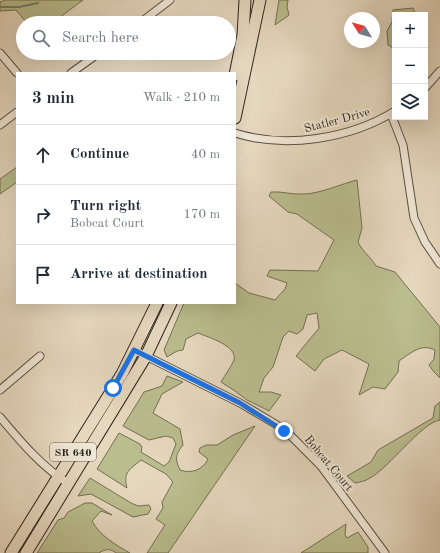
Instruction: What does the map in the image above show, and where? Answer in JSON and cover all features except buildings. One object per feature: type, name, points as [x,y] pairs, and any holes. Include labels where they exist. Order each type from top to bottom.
[{"type":"main road","points":[[236,72],[243,35],[245,0]]},
{"type":"main road","points":[[236,113],[260,0]]},
{"type":"main road","name":"SR 640","points":[[11,553],[134,350],[157,304]]},
{"type":"main road","name":"SR 640","points":[[26,553],[146,356],[171,304]]},
{"type":"street","points":[[149,16],[170,0]]},
{"type":"street","points":[[0,53],[16,72]]},
{"type":"street","points":[[72,72],[89,60]]},
{"type":"street","points":[[428,85],[440,71]]},
{"type":"street","name":"Statler Drive","points":[[236,133],[275,141],[310,140],[347,130],[392,112]]},
{"type":"street","points":[[0,125],[16,113]]},
{"type":"street","points":[[395,120],[403,145],[414,218],[425,242],[440,264]]},
{"type":"street","name":"Bobcat Court","points":[[134,350],[240,403],[277,425],[291,436],[321,466],[385,553]]},
{"type":"street","points":[[0,390],[40,356]]},
{"type":"street","points":[[0,417],[34,456],[58,477],[69,484]]},
{"type":"green space","points":[[5,0],[83,0],[61,16],[21,16],[16,10],[0,11],[0,2]]},
{"type":"green space","points":[[279,0],[288,0],[287,7],[289,15],[275,25]]},
{"type":"green space","points":[[413,8],[415,12],[393,12],[393,10]]},
{"type":"green space","points":[[392,22],[392,47],[388,45],[387,31]]},
{"type":"green space","points":[[16,168],[16,183],[0,194],[0,179]]},
{"type":"green space","points":[[357,180],[362,228],[358,242],[376,266],[395,272],[440,327],[440,378],[429,365],[434,359],[435,350],[430,348],[421,348],[399,361],[398,372],[385,389],[373,387],[359,395],[369,364],[342,350],[324,359],[315,371],[296,356],[319,328],[317,313],[307,315],[303,329],[297,334],[289,331],[283,337],[273,367],[264,378],[259,392],[271,392],[281,395],[269,411],[247,400],[221,382],[234,360],[234,355],[227,346],[198,333],[186,339],[183,350],[177,351],[167,357],[164,350],[184,304],[236,304],[236,284],[249,293],[275,300],[285,289],[287,283],[267,276],[270,270],[318,271],[334,240],[297,214],[288,212],[269,196],[271,192],[300,194],[325,190]]},
{"type":"green space","points":[[167,376],[183,382],[162,394],[153,413],[180,429],[183,445],[178,452],[177,463],[180,470],[188,472],[196,470],[206,463],[208,459],[199,452],[200,448],[206,445],[217,445],[233,435],[255,426],[168,553],[147,553],[165,525],[156,519],[163,508],[162,502],[173,482],[166,474],[141,460],[128,472],[126,478],[127,488],[97,469],[119,433],[140,444],[142,447],[141,452],[164,466],[169,462],[176,444],[173,438],[166,436],[149,440],[123,426],[144,392],[162,386]]},
{"type":"green space","points":[[440,402],[440,420],[432,423],[424,429],[378,473],[367,480],[355,483],[347,476],[371,462],[378,450],[433,418],[435,406]]},
{"type":"green space","points":[[90,478],[131,503],[138,506],[149,505],[151,509],[148,514],[133,517],[91,494],[78,496]]},
{"type":"green space","points":[[85,503],[92,503],[112,515],[101,511],[92,521],[104,536],[130,553],[116,553],[112,550],[108,550],[99,553],[37,553],[58,520],[64,518],[68,512]]},
{"type":"green space","points":[[346,524],[345,535],[347,538],[358,532],[368,547],[368,553],[301,553]]},
{"type":"waterway","points":[[0,7],[19,7],[38,3]]},
{"type":"route","points":[[113,388],[129,362],[134,350],[240,403],[277,425],[284,431]]}]
